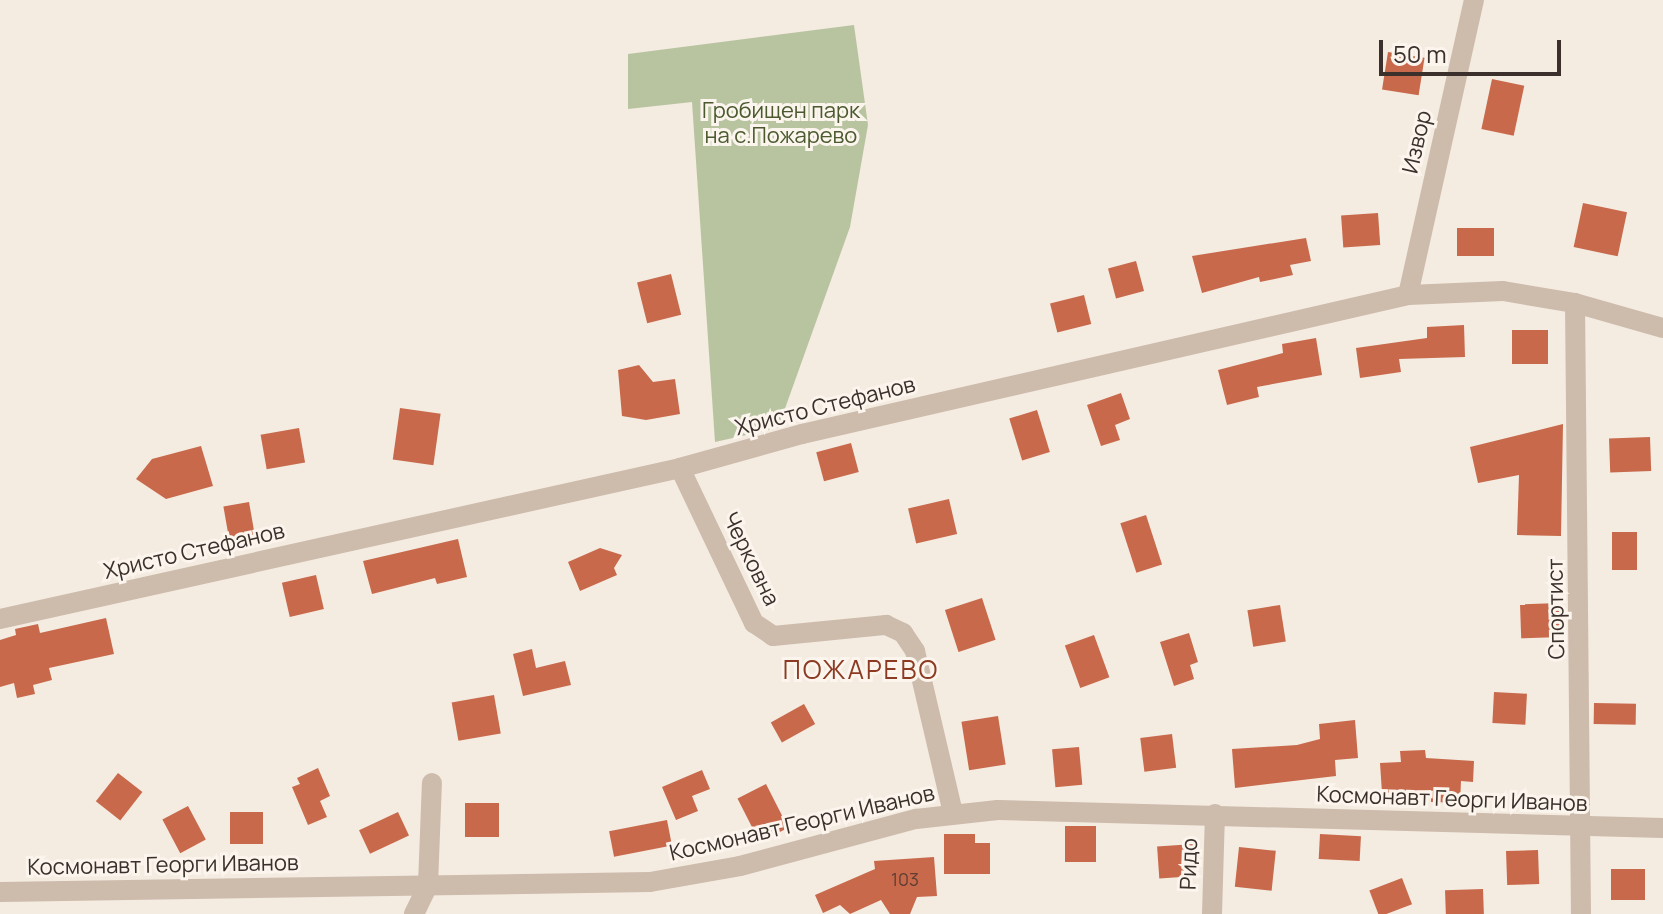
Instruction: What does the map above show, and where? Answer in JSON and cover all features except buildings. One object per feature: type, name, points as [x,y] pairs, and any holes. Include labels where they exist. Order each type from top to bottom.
[{"type":"street","name":"Извор","points":[[1408,295],[1474,0]]},
{"type":"street","name":"Христо Стефанов","points":[[0,619],[680,468],[802,434],[1408,295],[1503,291],[1575,303],[1663,328]]},
{"type":"street","name":"Спортист","points":[[1575,303],[1583,828],[1581,914]]},
{"type":"street","name":"Черковна","points":[[680,468],[754,623],[773,636],[886,625],[903,633],[915,651],[953,813]]},
{"type":"street","points":[[414,914],[428,885],[432,783]]},
{"type":"street","name":"Космонавт Георги Иванов","points":[[0,892],[650,882],[740,866],[953,813],[1060,809],[1583,828],[1663,828]]},
{"type":"street","name":"Ридо","points":[[1212,914],[1215,814]]},
{"type":"green space","name":"Гробищен парк на с.Пожарево","points":[[854,25],[868,125],[850,227],[778,428],[715,442],[692,102],[628,109],[628,54]]},
{"type":"district","name":"ПОЖАРЕВО","points":[[861,670]]}]
